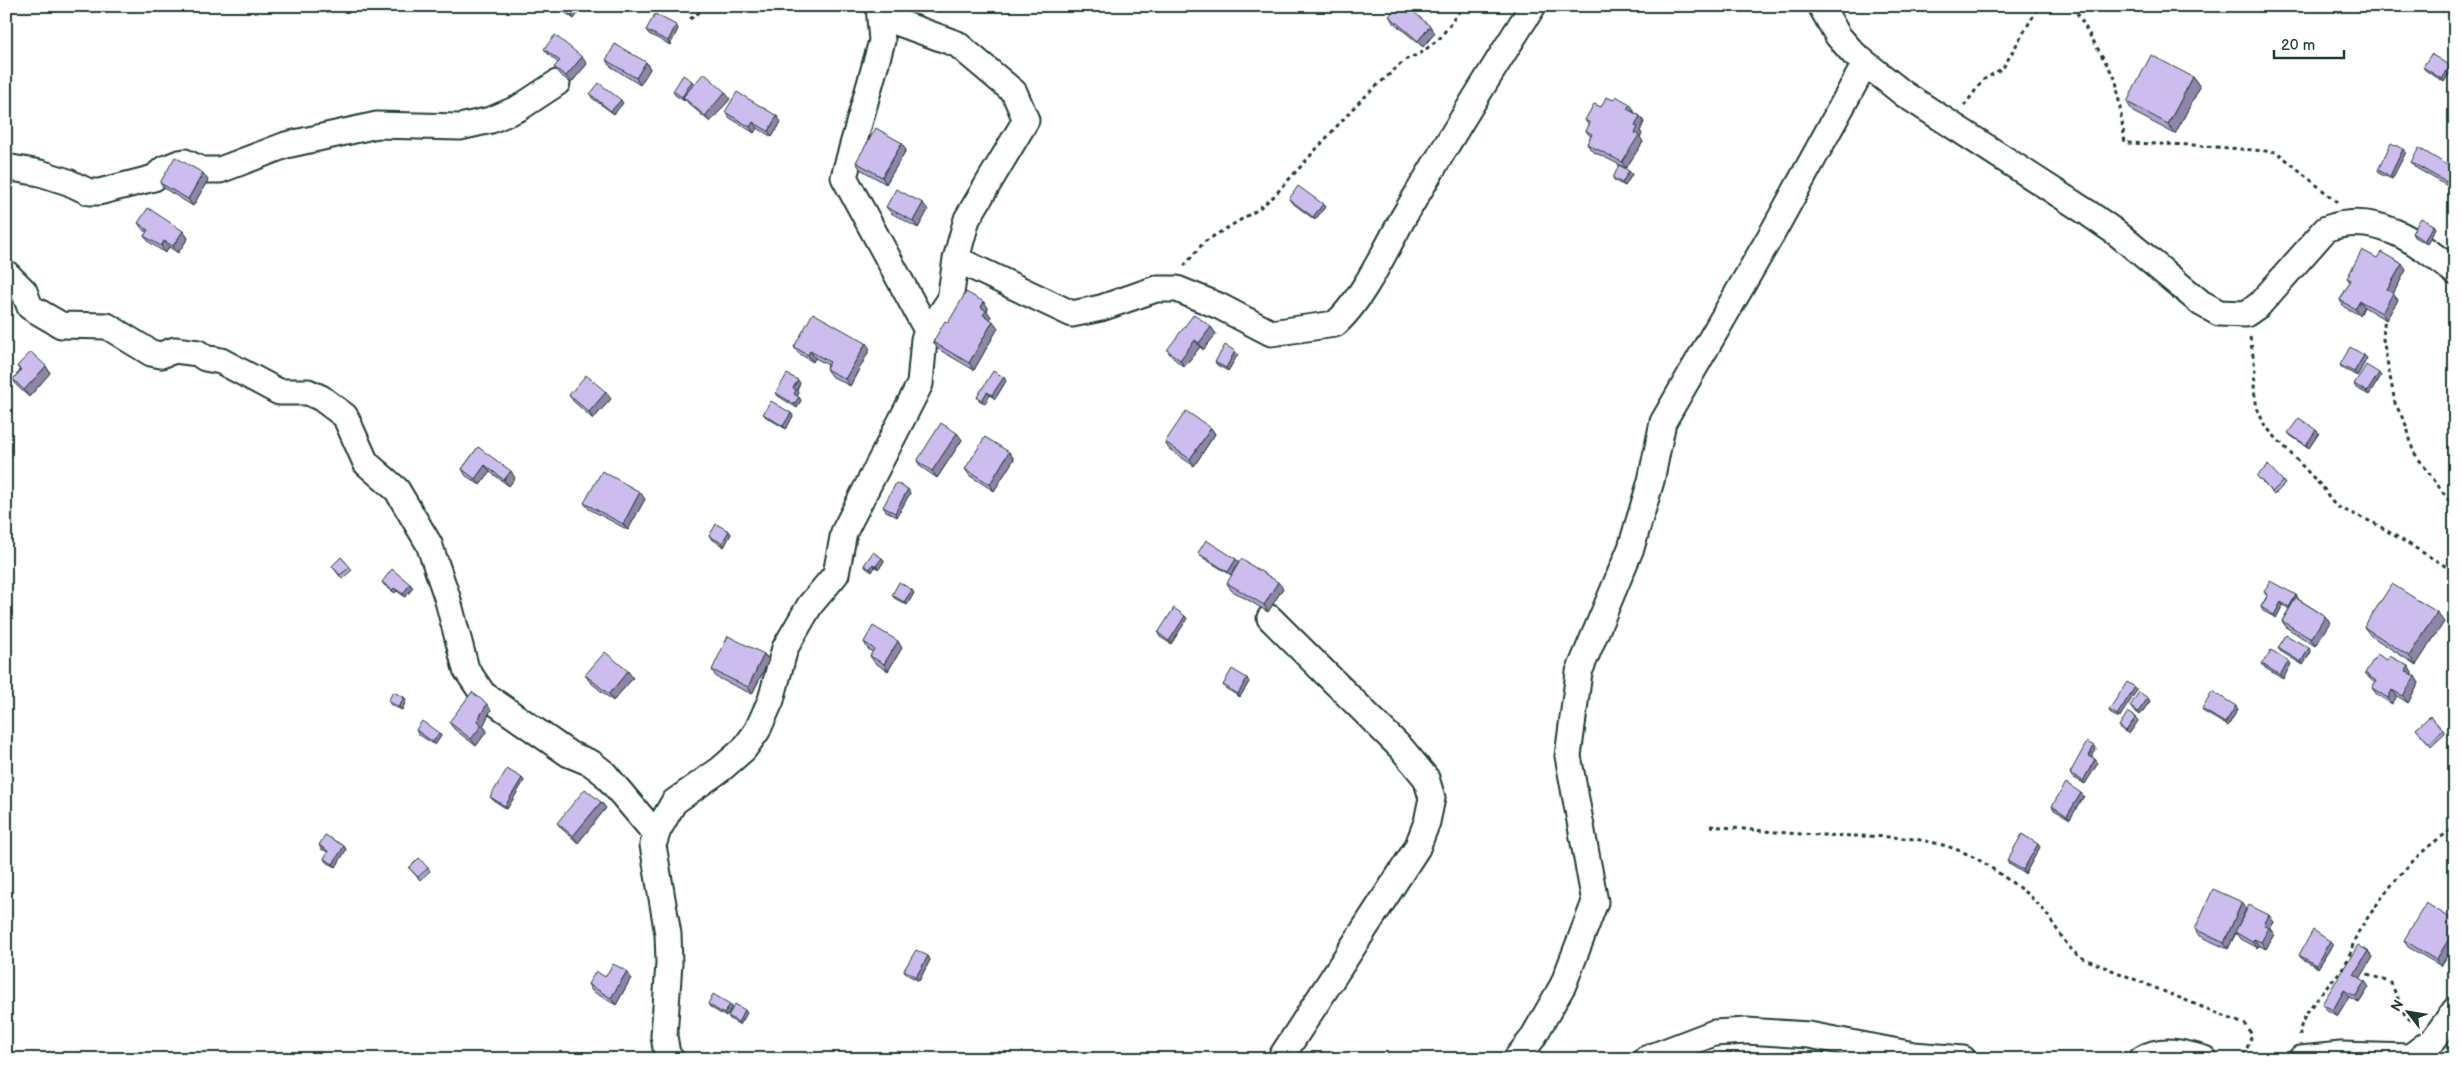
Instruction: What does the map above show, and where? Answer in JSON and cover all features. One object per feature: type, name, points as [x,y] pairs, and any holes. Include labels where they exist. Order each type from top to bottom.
[{"type":"street","points":[[956,259],[1072,314],[1101,308],[1156,288],[1177,289],[1218,306],[1271,333],[1335,324],[1342,318],[1366,282],[1453,134],[1533,6]]},
{"type":"street","points":[[1821,6],[1838,36],[1865,64],[1904,94],[2111,228],[2201,303],[2219,313],[2246,314],[2274,290],[2326,229],[2342,223],[2361,222],[2379,225],[2428,250],[2455,272]]},
{"type":"street","points":[[671,1059],[664,1036],[669,980],[668,934],[653,844],[658,830],[674,802],[721,769],[744,749],[756,731],[771,700],[785,648],[810,604],[836,574],[844,532],[920,384],[924,339],[950,300],[956,259],[967,218],[1026,120],[1014,92],[957,44],[880,11],[882,41],[844,178],[928,332]]},
{"type":"street","points":[[1516,1059],[1532,1039],[1563,985],[1596,902],[1568,756],[1579,672],[1631,548],[1651,481],[1663,422],[1774,230],[1865,64]]},
{"type":"street","points":[[6,167],[40,173],[68,182],[88,192],[99,192],[154,178],[164,169],[178,162],[186,162],[202,170],[220,170],[286,145],[376,125],[460,126],[491,120],[519,108],[558,83]]},
{"type":"street","points":[[6,273],[24,291],[30,307],[61,325],[107,326],[150,353],[161,355],[175,350],[198,353],[205,358],[222,361],[279,392],[308,392],[338,410],[345,416],[366,463],[397,490],[428,544],[446,597],[466,669],[483,694],[570,754],[591,763],[604,773],[649,826],[658,830]]},
{"type":"street","points":[[1270,618],[1402,749],[1426,778],[1432,798],[1427,822],[1417,848],[1280,1059]]},
{"type":"street","points":[[2301,1059],[2341,1055],[2410,1057],[2434,1039],[2455,1010]]},
{"type":"street","points":[[1646,1059],[1714,1033],[1746,1031],[1809,1035],[1914,1055],[1962,1059]]},
{"type":"street","points":[[2142,1059],[2164,1052],[2184,1052],[2204,1059]]},
{"type":"path","points":[[690,19],[708,6]]},
{"type":"path","points":[[1156,288],[1164,281],[1178,276],[1188,260],[1204,242],[1257,210],[1274,196],[1357,104],[1405,60],[1421,53],[1440,38],[1463,6]]},
{"type":"path","points":[[1948,123],[1983,80],[2003,68],[2039,6]]},
{"type":"path","points":[[2073,6],[2116,80],[2125,143],[2194,145],[2277,152],[2361,222]]},
{"type":"path","points":[[2388,306],[2384,315],[2383,339],[2395,403],[2407,427],[2413,451],[2452,505],[2455,521]]},
{"type":"path","points":[[2246,314],[2256,368],[2254,390],[2257,408],[2266,426],[2338,507],[2374,523],[2455,572]]},
{"type":"path","points":[[1710,826],[1825,835],[1880,835],[1912,838],[1958,849],[1986,865],[2039,905],[2062,940],[2080,957],[2246,1026],[2252,1035],[2243,1059]]},
{"type":"path","points":[[2306,1058],[2300,1033],[2323,989],[2345,965],[2359,931],[2407,867],[2434,840],[2455,828]]},
{"type":"path","points":[[2345,965],[2391,983],[2405,1016],[2434,1039]]},
{"type":"building","points":[[558,6],[579,6],[572,16]]},
{"type":"building","points":[[1398,6],[1407,6],[1430,26],[1418,41],[1389,16]]},
{"type":"building","points":[[655,14],[676,25],[668,41],[646,30]]},
{"type":"building","points":[[555,35],[582,57],[566,76],[554,67],[560,61],[544,49]]},
{"type":"building","points":[[615,44],[646,62],[636,78],[606,60]]},
{"type":"building","points":[[2431,54],[2450,66],[2442,79],[2423,67]]},
{"type":"building","points":[[2151,55],[2193,77],[2168,124],[2127,102]]},
{"type":"building","points":[[704,73],[725,92],[705,116],[683,97]]},
{"type":"building","points":[[683,75],[692,81],[682,97],[673,91]]},
{"type":"building","points":[[599,83],[621,100],[611,111],[590,94]]},
{"type":"building","points":[[737,92],[777,116],[768,131],[753,122],[750,127],[725,112]]},
{"type":"building","points":[[1616,96],[1630,104],[1627,109],[1640,116],[1635,126],[1638,127],[1635,133],[1639,135],[1622,162],[1587,144],[1592,134],[1586,131],[1590,123],[1585,120],[1594,104],[1601,107],[1606,97],[1614,100]]},
{"type":"building","points":[[876,128],[902,143],[882,177],[856,162]]},
{"type":"building","points":[[2391,143],[2403,149],[2390,176],[2378,170]]},
{"type":"building","points":[[2419,148],[2454,169],[2446,182],[2411,162]]},
{"type":"building","points":[[175,157],[203,173],[188,199],[160,183]]},
{"type":"building","points":[[1619,165],[1629,171],[1622,183],[1613,178]]},
{"type":"building","points":[[1298,186],[1323,204],[1313,217],[1289,199]]},
{"type":"building","points":[[896,189],[923,203],[913,221],[886,207]]},
{"type":"building","points":[[148,208],[183,231],[173,246],[164,241],[161,246],[144,236],[148,230],[138,223]]},
{"type":"building","points":[[2421,218],[2434,225],[2424,241],[2412,233]]},
{"type":"building","points":[[2362,250],[2377,258],[2381,252],[2402,264],[2387,290],[2393,293],[2382,313],[2360,301],[2355,309],[2340,300],[2351,280],[2347,278]]},
{"type":"building","points":[[966,292],[984,302],[981,307],[986,311],[983,315],[993,321],[969,363],[933,342],[945,321],[948,323]]},
{"type":"building","points":[[813,313],[866,343],[845,379],[826,369],[830,362],[810,351],[808,355],[794,347]]},
{"type":"building","points":[[1194,314],[1211,327],[1199,343],[1195,340],[1180,360],[1167,350]]},
{"type":"building","points":[[1225,345],[1235,351],[1226,368],[1215,362]]},
{"type":"building","points":[[2350,347],[2364,355],[2354,372],[2340,365]]},
{"type":"building","points":[[31,352],[46,366],[24,390],[13,379],[21,370],[17,366]]},
{"type":"building","points":[[2366,365],[2379,373],[2367,392],[2354,384]]},
{"type":"building","points":[[993,371],[1004,377],[992,395],[987,392],[982,400],[977,397]]},
{"type":"building","points":[[787,374],[798,380],[793,388],[796,390],[794,394],[799,397],[794,404],[776,393]]},
{"type":"building","points":[[586,375],[606,392],[589,412],[569,395]]},
{"type":"building","points":[[771,401],[791,413],[783,426],[763,414]]},
{"type":"building","points":[[1186,411],[1211,428],[1190,459],[1165,442]]},
{"type":"building","points":[[2299,418],[2316,430],[2306,445],[2288,433]]},
{"type":"building","points":[[941,423],[957,433],[932,471],[917,461]]},
{"type":"building","points":[[985,437],[1009,452],[990,484],[965,469]]},
{"type":"building","points":[[478,447],[511,471],[504,480],[485,465],[475,479],[462,469]]},
{"type":"building","points":[[2268,465],[2283,481],[2272,492],[2257,476]]},
{"type":"building","points":[[602,471],[640,492],[623,524],[584,503]]},
{"type":"building","points":[[896,483],[908,489],[895,513],[883,507]]},
{"type":"building","points":[[716,524],[729,531],[722,543],[709,536]]},
{"type":"building","points":[[1206,540],[1236,559],[1228,572],[1198,553]]},
{"type":"building","points":[[873,552],[882,558],[876,566],[873,564],[870,569],[864,565]]},
{"type":"building","points":[[341,557],[350,567],[340,575],[332,566]]},
{"type":"building","points":[[1241,559],[1278,582],[1264,605],[1227,583]]},
{"type":"building","points":[[392,569],[410,584],[403,594],[394,588],[392,590],[382,582]]},
{"type":"building","points":[[2270,581],[2296,595],[2289,607],[2281,602],[2274,615],[2261,607],[2268,595],[2264,592]]},
{"type":"building","points":[[899,582],[912,590],[904,602],[892,595]]},
{"type":"building","points":[[2392,584],[2437,612],[2409,656],[2364,627]]},
{"type":"building","points":[[2296,598],[2325,616],[2311,639],[2282,621]]},
{"type":"building","points":[[1174,608],[1185,616],[1169,641],[1158,633]]},
{"type":"building","points":[[873,626],[898,641],[884,664],[870,656],[874,649],[864,642]]},
{"type":"building","points":[[2286,635],[2309,648],[2301,662],[2278,648]]},
{"type":"building","points":[[728,636],[764,654],[748,687],[712,670]]},
{"type":"building","points":[[2271,650],[2289,661],[2280,675],[2262,664]]},
{"type":"building","points":[[605,652],[628,671],[609,694],[585,675]]},
{"type":"building","points":[[2377,654],[2387,660],[2390,656],[2408,666],[2405,671],[2415,676],[2403,696],[2392,690],[2388,698],[2372,688],[2376,681],[2365,673]]},
{"type":"building","points":[[1232,669],[1247,678],[1238,694],[1223,685]]},
{"type":"building","points":[[2127,682],[2135,687],[2117,715],[2109,710]]},
{"type":"building","points":[[2212,691],[2236,706],[2225,723],[2202,709]]},
{"type":"building","points":[[393,692],[404,697],[399,707],[388,701]]},
{"type":"building","points":[[472,692],[487,704],[477,721],[482,725],[471,739],[449,722]]},
{"type":"building","points":[[2139,692],[2148,698],[2138,712],[2130,706]]},
{"type":"building","points":[[2128,712],[2136,717],[2126,731],[2119,726]]},
{"type":"building","points":[[2430,716],[2443,730],[2429,743],[2416,729]]},
{"type":"building","points":[[422,721],[439,733],[433,742],[416,730]]},
{"type":"building","points":[[2087,742],[2094,746],[2089,756],[2095,759],[2083,781],[2070,773]]},
{"type":"building","points":[[507,769],[522,778],[505,806],[490,797]]},
{"type":"building","points":[[2066,783],[2081,793],[2067,816],[2052,806]]},
{"type":"building","points":[[585,789],[601,802],[573,836],[557,823]]},
{"type":"building","points":[[2022,834],[2038,844],[2023,870],[2007,861]]},
{"type":"building","points":[[325,835],[344,846],[333,864],[324,859],[328,851],[319,845]]},
{"type":"building","points":[[419,858],[428,868],[418,877],[409,868]]},
{"type":"building","points":[[2213,889],[2242,902],[2224,943],[2195,929]]},
{"type":"building","points":[[2426,903],[2455,921],[2455,929],[2436,960],[2404,940]]},
{"type":"building","points":[[2249,905],[2269,915],[2264,925],[2269,928],[2261,942],[2254,939],[2252,942],[2235,932]]},
{"type":"building","points":[[2313,930],[2330,941],[2316,965],[2299,955]]},
{"type":"building","points":[[2358,945],[2368,951],[2354,974],[2365,981],[2355,997],[2344,990],[2333,1010],[2322,1004]]},
{"type":"building","points":[[916,950],[928,956],[916,977],[904,970]]},
{"type":"building","points":[[613,964],[627,971],[611,998],[588,984],[596,971],[605,977]]},
{"type":"building","points":[[713,994],[730,1004],[724,1014],[708,1004]]},
{"type":"building","points":[[735,1004],[745,1010],[738,1022],[728,1016]]}]
